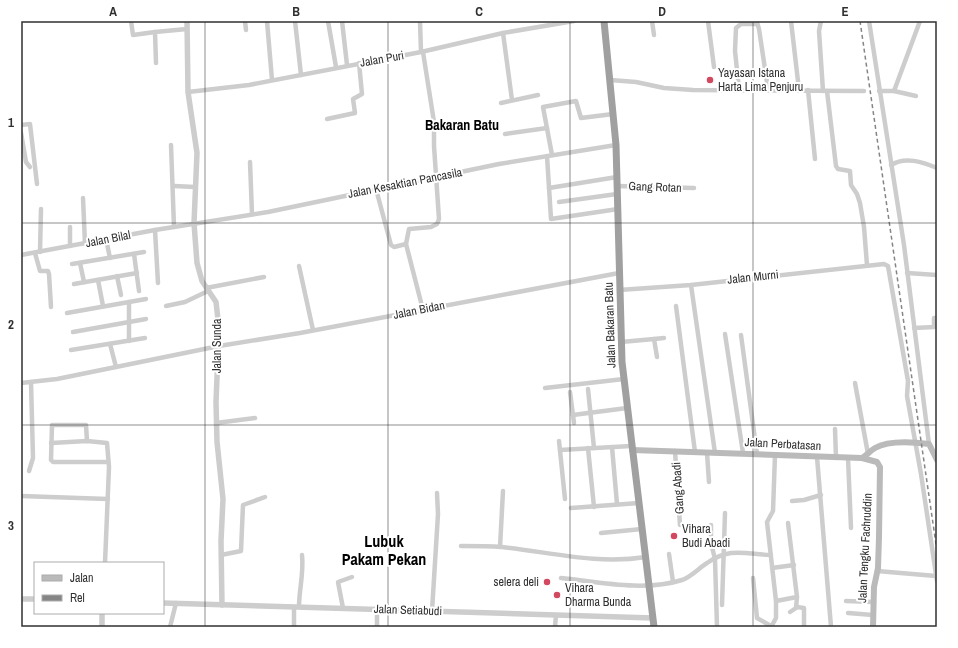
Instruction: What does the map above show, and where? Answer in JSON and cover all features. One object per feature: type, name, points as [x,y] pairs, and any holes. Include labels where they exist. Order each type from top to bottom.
[{"type":"highway","name":"Jalan Bakaran Batu","points":[[604,21],[616,145],[621,342],[627,408],[654,627]]},
{"type":"main road","name":"Jalan Perbatasan","points":[[632,448],[708,453],[743,453],[848,458],[865,456],[880,446],[916,443],[929,444]]},
{"type":"main road","points":[[929,444],[937,460]]},
{"type":"main road","name":"Jalan Tengku Fachruddin","points":[[865,456],[877,462],[880,467],[877,571],[874,587],[873,627]]},
{"type":"street","points":[[131,21],[132,35],[187,29]]},
{"type":"street","name":"Jalan Sunda","points":[[187,21],[188,92],[197,153],[194,223],[198,269],[202,281],[216,302],[219,346],[216,423],[223,499],[221,555],[222,605]]},
{"type":"street","points":[[245,21],[246,30]]},
{"type":"street","points":[[267,21],[272,80]]},
{"type":"street","points":[[295,21],[301,75]]},
{"type":"street","points":[[328,21],[336,67]]},
{"type":"street","points":[[342,21],[347,65]]},
{"type":"street","points":[[420,21],[422,52],[434,122],[438,222],[431,227],[408,229],[406,244],[423,310]]},
{"type":"street","name":"Jalan Puri","points":[[188,92],[251,85],[336,67],[422,52],[503,33],[574,21]]},
{"type":"street","points":[[652,21],[654,35]]},
{"type":"street","points":[[708,21],[714,67]]},
{"type":"street","points":[[791,21],[799,90]]},
{"type":"street","points":[[821,21],[819,30],[825,91],[836,166],[838,169],[850,171],[851,185],[859,198],[864,227],[866,265]]},
{"type":"street","points":[[869,21],[907,273],[929,444]]},
{"type":"street","points":[[894,91],[920,21]]},
{"type":"street","points":[[739,89],[735,44],[736,28],[741,23],[757,22],[768,89]]},
{"type":"street","points":[[155,32],[156,63]]},
{"type":"street","points":[[503,33],[512,100]]},
{"type":"street","points":[[327,119],[354,114],[354,99],[362,94],[359,63]]},
{"type":"street","points":[[610,80],[624,80],[669,89],[864,91]]},
{"type":"street","points":[[808,90],[815,159]]},
{"type":"street","points":[[879,91],[894,91],[916,96]]},
{"type":"street","points":[[501,103],[538,95]]},
{"type":"street","points":[[613,114],[580,118],[576,101],[543,106],[550,156],[549,188],[551,219],[618,209]]},
{"type":"street","points":[[21,125],[30,124],[37,184]]},
{"type":"street","points":[[505,134],[547,128]]},
{"type":"street","points":[[21,133],[26,162],[30,167]]},
{"type":"street","points":[[171,145],[174,186],[174,227]]},
{"type":"street","name":"Jalan Kesaktian Pancasila","points":[[194,223],[252,214],[436,178],[499,164],[616,145]]},
{"type":"street","points":[[891,165],[904,160],[920,162],[937,168]]},
{"type":"street","points":[[250,162],[252,214]]},
{"type":"street","points":[[549,188],[617,177]]},
{"type":"street","points":[[174,186],[195,187]]},
{"type":"street","name":"Gang Rotan","points":[[617,186],[694,188]]},
{"type":"street","points":[[376,189],[391,245],[394,247],[406,244]]},
{"type":"street","points":[[559,202],[617,194]]},
{"type":"street","points":[[83,198],[85,244]]},
{"type":"street","points":[[41,209],[38,252],[40,271],[48,271],[49,274],[51,307]]},
{"type":"street","name":"Jalan Bilal","points":[[21,255],[194,223]]},
{"type":"street","points":[[70,227],[70,246]]},
{"type":"street","points":[[155,230],[158,283]]},
{"type":"street","points":[[106,240],[110,258]]},
{"type":"street","points":[[72,264],[144,252]]},
{"type":"street","points":[[134,254],[139,291]]},
{"type":"street","points":[[80,263],[84,282]]},
{"type":"street","name":"Jalan Murni","points":[[619,290],[691,285],[866,265],[886,265],[889,268],[891,279],[908,381],[907,396],[916,443]]},
{"type":"street","points":[[299,266],[313,330]]},
{"type":"street","name":"Jalan Bidan","points":[[21,383],[47,381],[219,346],[366,321],[619,272]]},
{"type":"street","points":[[74,284],[136,273]]},
{"type":"street","points":[[907,273],[937,276]]},
{"type":"street","points":[[117,276],[121,295]]},
{"type":"street","points":[[166,306],[185,302],[207,289],[264,277]]},
{"type":"street","points":[[98,280],[103,306]]},
{"type":"street","points":[[691,285],[715,453]]},
{"type":"street","points":[[67,313],[146,298]]},
{"type":"street","points":[[129,302],[129,341]]},
{"type":"street","points":[[676,306],[695,452]]},
{"type":"street","points":[[914,328],[934,327],[934,318],[937,318]]},
{"type":"street","points":[[73,332],[146,319]]},
{"type":"street","points":[[725,334],[743,453]]},
{"type":"street","points":[[741,335],[758,454]]},
{"type":"street","points":[[71,350],[145,338]]},
{"type":"street","points":[[621,342],[664,338]]},
{"type":"street","points":[[654,339],[657,357]]},
{"type":"street","points":[[110,344],[116,367]]},
{"type":"street","points":[[545,388],[624,378]]},
{"type":"street","points":[[29,471],[33,458],[31,382]]},
{"type":"street","points":[[855,382],[865,456]]},
{"type":"street","points":[[588,389],[594,448]]},
{"type":"street","points":[[570,392],[574,423]]},
{"type":"street","points":[[573,415],[627,408]]},
{"type":"street","points":[[216,423],[255,418]]},
{"type":"street","points":[[87,441],[86,425],[54,425],[51,427],[51,460],[53,462],[108,462]]},
{"type":"street","points":[[834,429],[836,458]]},
{"type":"street","points":[[559,441],[565,499]]},
{"type":"street","points":[[51,442],[106,442],[108,462],[108,499],[105,562]]},
{"type":"street","points":[[916,443],[937,581]]},
{"type":"street","points":[[612,446],[617,504]]},
{"type":"street","points":[[560,450],[612,446],[632,448]]},
{"type":"street","points":[[588,448],[594,507]]},
{"type":"street","name":"Gang Abadi","points":[[676,451],[680,525]]},
{"type":"street","points":[[708,453],[709,482]]},
{"type":"street","points":[[753,578],[757,618],[771,627],[776,618],[776,601],[767,522],[773,511],[775,455]]},
{"type":"street","points":[[816,457],[821,495],[831,627]]},
{"type":"street","points":[[848,458],[851,528]]},
{"type":"street","points":[[500,547],[503,491]]},
{"type":"street","points":[[432,611],[438,514],[437,493]]},
{"type":"street","points":[[792,501],[804,500],[821,495]]},
{"type":"street","points":[[21,496],[108,499]]},
{"type":"street","points":[[221,555],[241,551],[242,505],[265,497]]},
{"type":"street","points":[[571,508],[639,503]]},
{"type":"street","points":[[722,605],[725,513]]},
{"type":"street","points":[[788,523],[794,565],[797,607]]},
{"type":"street","points":[[711,525],[711,543],[715,559],[717,627]]},
{"type":"street","points":[[601,533],[642,529]]},
{"type":"street","points":[[462,546],[500,547],[596,560],[626,560],[646,557]]},
{"type":"street","points":[[561,578],[607,583],[649,585],[673,582],[683,579],[723,554],[737,551],[745,554],[771,555]]},
{"type":"street","points":[[670,554],[673,582]]},
{"type":"street","points":[[294,627],[303,574],[302,555]]},
{"type":"street","points":[[772,568],[794,565]]},
{"type":"street","points":[[877,571],[936,576]]},
{"type":"street","points":[[343,608],[338,582],[352,577]]},
{"type":"street","points":[[776,601],[797,597]]},
{"type":"street","points":[[21,599],[34,599]]},
{"type":"street","points":[[846,601],[873,602]]},
{"type":"street","name":"Jalan Setiabudi","points":[[164,603],[653,618]]},
{"type":"street","points":[[170,627],[176,603]]},
{"type":"street","points":[[790,612],[797,607],[804,608],[804,625]]},
{"type":"street","points":[[376,627],[377,609]]},
{"type":"street","points":[[848,613],[873,615]]},
{"type":"street","points":[[102,614],[102,627]]},
{"type":"street","points":[[555,627],[556,615]]},
{"type":"railway","points":[[860,21],[937,551]]},
{"type":"place","name":"Yayasan Istana Harta Lima Penjuru","points":[[710,80]]},
{"type":"place","name":"Vihara Budi Abadi","points":[[674,536]]},
{"type":"place","name":"selera deli","points":[[547,582]]},
{"type":"place","name":"Vihara Dharma Bunda","points":[[557,595]]},
{"type":"district","name":"Bakaran Batu","points":[[462,125]]},
{"type":"district","name":"Lubuk Pakam Pekan","points":[[384,550]]}]
